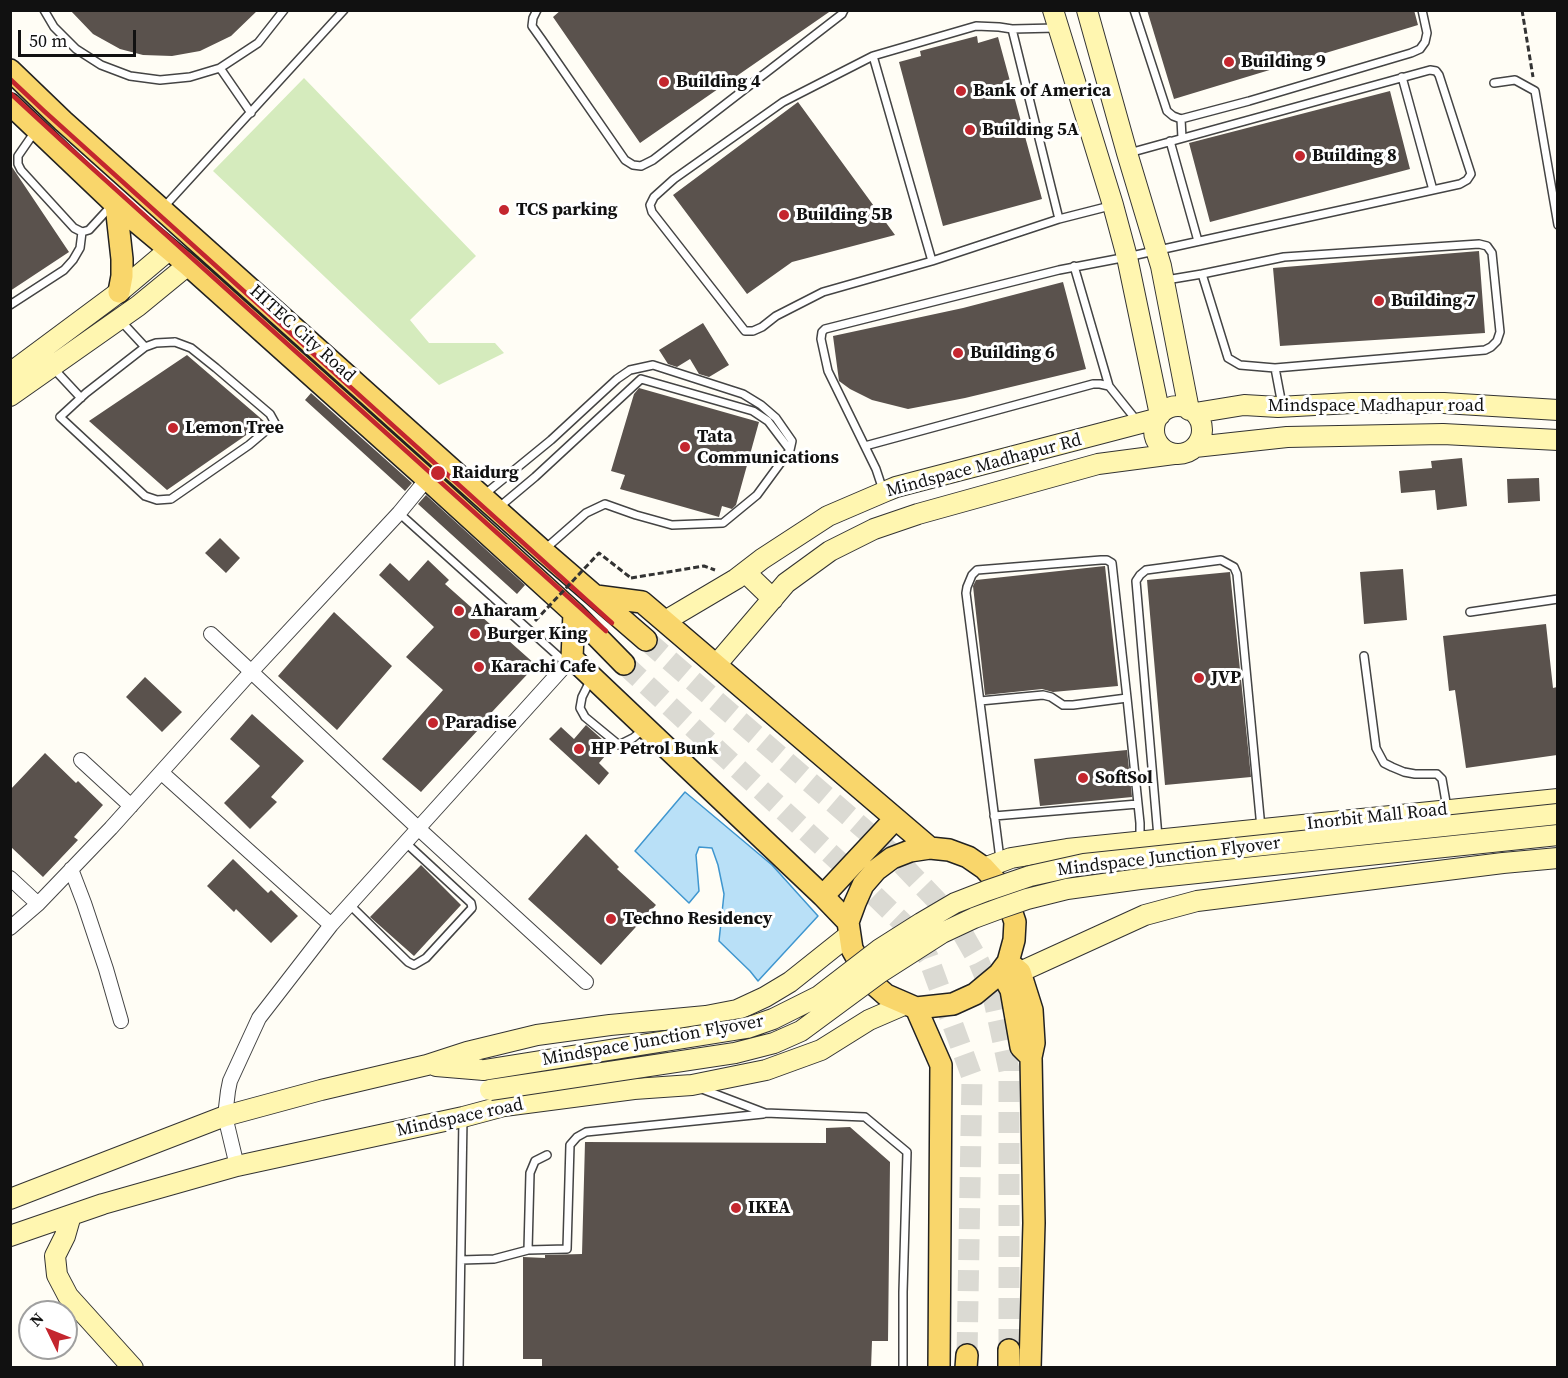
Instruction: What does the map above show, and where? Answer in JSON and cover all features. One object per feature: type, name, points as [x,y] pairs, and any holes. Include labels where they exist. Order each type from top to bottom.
[{"type":"main road","points":[[1088,10],[1156,249],[1192,411]]},
{"type":"main road","points":[[1056,19],[1113,205],[1126,257],[1156,441],[1163,450],[1174,454]]},
{"type":"main road","name":"HITEC City Road","points":[[10,70],[63,121],[543,551],[646,639]]},
{"type":"main road","name":"HITEC City Road","points":[[12,106],[115,204],[188,265],[574,613],[624,664]]},
{"type":"main road","points":[[115,204],[122,268],[119,292]]},
{"type":"main road","points":[[10,373],[119,292],[170,249]]},
{"type":"main road","points":[[10,396],[168,282],[188,265]]},
{"type":"main road","name":"Mindspace Madhapur road","points":[[1192,411],[1244,405],[1282,407],[1351,403],[1444,403],[1557,410]]},
{"type":"main road","points":[[716,665],[786,583],[830,551],[874,529],[918,514],[1098,464],[1185,453],[1196,447],[1202,430],[1200,421],[1192,411],[1182,406],[1167,409],[1152,419]]},
{"type":"main road","name":"Mindspace Madhapur Rd","points":[[665,621],[736,579],[762,559],[828,516],[896,487],[1152,419]]},
{"type":"main road","name":"Mindspace Madhapur road","points":[[1196,447],[1287,437],[1443,434],[1557,440]]},
{"type":"main road","points":[[802,533],[823,556]]},
{"type":"main road","points":[[745,572],[773,599]]},
{"type":"main road","points":[[596,596],[642,602],[930,848]]},
{"type":"main road","points":[[574,613],[570,661],[592,677],[823,896],[849,929]]},
{"type":"main road","name":"Inorbit Mall Road","points":[[992,865],[1011,858],[1066,849],[1557,799]]},
{"type":"main road","name":"Mindspace Junction Flyover","points":[[427,1065],[484,1070],[747,1028],[773,1019],[819,996],[880,949],[955,903],[1041,874],[1084,864],[1557,814]]},
{"type":"main road","points":[[823,896],[895,819]]},
{"type":"main road","points":[[1346,820],[1348,882]]},
{"type":"main road","name":"Mindspace Junction Flyover","points":[[456,1119],[490,1090],[735,1053],[774,1043],[801,1031],[881,972],[942,933],[974,918],[1027,899],[1066,889],[1140,879],[1557,835]]},
{"type":"main road","points":[[1030,1368],[1034,1223],[1031,1058],[1021,1047],[1011,990],[1006,981],[1009,969],[1014,940],[1015,922],[1007,898],[995,880],[992,865],[949,850],[930,848],[910,851],[892,858],[876,870],[863,885],[855,903],[849,929],[852,949],[870,981],[886,995],[911,1006],[952,1004],[975,994],[1009,969],[1145,915],[1197,901],[1557,858]]},
{"type":"main road","points":[[10,1199],[225,1116],[427,1065],[467,1052],[537,1035],[706,1016],[737,1010],[790,982],[849,929]]},
{"type":"main road","points":[[911,1006],[941,1065],[939,1368]]},
{"type":"main road","name":"Mindspace road","points":[[10,1236],[104,1204],[237,1166],[456,1119],[504,1106],[634,1089],[692,1085],[766,1070],[821,1050],[868,1020],[911,1006]]},
{"type":"main road","points":[[71,1215],[65,1236],[55,1256],[57,1275],[68,1296],[133,1368]]},
{"type":"street","points":[[10,928],[38,904],[162,773],[251,672],[399,513],[427,479]]},
{"type":"street","points":[[211,634],[418,829],[586,982]]},
{"type":"street","points":[[237,1166],[225,1116],[230,1081],[259,1018],[331,925],[570,661]]},
{"type":"street","points":[[81,760],[131,806]]},
{"type":"street","points":[[162,773],[331,925]]},
{"type":"street","points":[[71,869],[106,969],[121,1021]]},
{"type":"street","points":[[10,878],[38,904]]},
{"type":"lane","points":[[44,10],[54,27],[76,49],[101,65],[130,76],[160,80],[190,78],[220,68],[258,43],[284,10]]},
{"type":"lane","points":[[162,210],[344,10]]},
{"type":"lane","points":[[537,10],[532,26],[625,160],[633,165],[641,166],[653,160],[842,14],[844,10]]},
{"type":"lane","points":[[1134,10],[1167,111],[1181,119],[1249,101],[1420,49],[1427,33],[1422,10]]},
{"type":"lane","points":[[1056,19],[1012,29],[976,26],[873,56],[783,102],[683,172],[654,197],[650,205],[652,212],[745,331],[753,331],[776,316],[824,292],[932,261],[1059,219],[1113,205]]},
{"type":"lane","points":[[1012,29],[1059,219]]},
{"type":"lane","points":[[873,56],[932,261]]},
{"type":"lane","points":[[220,68],[250,113]]},
{"type":"lane","points":[[884,492],[876,469],[828,371],[821,339],[825,328],[1074,266],[1126,257],[1460,184],[1471,174],[1439,75],[1436,71],[1430,70],[1127,153]]},
{"type":"lane","points":[[1402,77],[1433,190]]},
{"type":"lane","points":[[1494,83],[1515,80],[1535,91],[1557,225]]},
{"type":"lane","points":[[1181,119],[1182,138]]},
{"type":"lane","points":[[37,128],[14,158],[21,171],[74,228],[82,231],[88,230],[115,204]]},
{"type":"lane","points":[[1170,141],[1198,241]]},
{"type":"lane","points":[[10,305],[69,265],[80,248],[82,231]]},
{"type":"lane","points":[[1164,280],[1183,279],[1202,274],[1284,257],[1479,244],[1488,246],[1492,253],[1500,332],[1497,342],[1485,350],[1275,368],[1239,365],[1227,358],[1202,274]]},
{"type":"lane","points":[[1074,266],[1109,386]]},
{"type":"lane","points":[[119,318],[145,346]]},
{"type":"lane","points":[[175,342],[191,348],[270,414],[275,423],[249,445],[171,499],[157,500],[145,496],[60,417],[145,346],[175,342]]},
{"type":"lane","points":[[490,502],[551,440],[617,379],[630,370],[653,365],[743,394],[776,418],[792,441],[790,450],[757,495],[723,523],[672,525],[605,504],[586,513],[543,551]]},
{"type":"lane","points":[[52,367],[81,398]]},
{"type":"lane","points":[[1275,368],[1282,407]]},
{"type":"lane","points":[[490,502],[535,477],[642,379],[753,411],[768,421],[790,450]]},
{"type":"lane","points":[[865,446],[1093,384],[1109,386],[1152,419]]},
{"type":"lane","points":[[399,513],[570,661]]},
{"type":"lane","points":[[992,865],[994,816],[966,593],[972,575],[977,570],[1101,560],[1112,563],[1138,804],[1149,841]]},
{"type":"lane","points":[[1149,841],[1136,581],[1146,570],[1221,560],[1234,567],[1237,574],[1261,829]]},
{"type":"lane","points":[[1470,612],[1557,599]]},
{"type":"lane","points":[[1364,656],[1376,748],[1384,763],[1404,772],[1437,774],[1442,779],[1448,810]]},
{"type":"lane","points":[[592,677],[582,697],[580,708],[585,717],[619,745],[646,728]]},
{"type":"lane","points":[[980,701],[1043,695],[1063,705],[1072,705],[1127,698]]},
{"type":"lane","points":[[994,816],[1138,804]]},
{"type":"lane","points":[[350,904],[408,962],[414,965],[426,958],[472,908],[471,903],[406,843]]},
{"type":"lane","points":[[692,1085],[765,1113]]},
{"type":"lane","points":[[461,1260],[494,1259],[528,1250],[567,1249],[570,1145],[586,1132],[765,1113],[865,1117],[907,1152],[903,1368]]},
{"type":"lane","points":[[456,1119],[461,1260],[459,1368]]},
{"type":"lane","points":[[528,1250],[530,1173],[535,1161],[547,1155]]},
{"type":"path","points":[[1522,10],[1535,91]]},
{"type":"path","points":[[535,621],[600,553],[631,578],[704,566]]},
{"type":"green space","points":[[304,78],[476,256],[410,320],[429,343],[495,343],[504,353],[439,385],[213,171]]},
{"type":"water","points":[[685,792],[772,865],[818,916],[758,981],[719,941],[724,894],[712,848],[699,847],[696,855],[699,891],[689,903],[635,851]]},
{"type":"building","points":[[70,10],[258,10],[231,36],[200,51],[172,56],[143,55],[120,49],[93,34]]},
{"type":"building","name":"Building 4","points":[[561,10],[832,10],[640,143],[553,17]]},
{"type":"building","name":"Building 9","points":[[1147,10],[1414,10],[1418,25],[1174,99]]},
{"type":"building","name":"Building 5A","points":[[977,36],[978,43],[998,37],[1042,199],[943,226],[899,62],[921,56],[920,51]]},
{"type":"building","name":"Building 8","points":[[1390,91],[1410,169],[1210,222],[1189,143]]},
{"type":"building","name":"Building 5B","points":[[798,102],[895,235],[792,262],[747,294],[673,195]]},
{"type":"building","points":[[10,164],[69,252],[10,291]]},
{"type":"building","name":"Building 7","points":[[1479,251],[1485,333],[1280,346],[1273,268]]},
{"type":"building","name":"Building 6","points":[[1063,282],[1086,369],[908,409],[872,400],[839,381],[833,336],[963,308]]},
{"type":"building","points":[[703,323],[729,365],[709,377],[699,374],[690,359],[677,367],[668,364],[659,350]]},
{"type":"building","points":[[187,355],[265,422],[167,490],[89,421]]},
{"type":"building","name":"Tata Communications","points":[[639,388],[759,422],[736,505],[732,509],[722,506],[719,517],[620,489],[625,475],[611,471],[634,394]]},
{"type":"building","points":[[311,393],[412,483],[405,491],[305,400]]},
{"type":"building","points":[[1462,458],[1467,506],[1437,510],[1435,490],[1401,493],[1399,471],[1432,468],[1431,461]]},
{"type":"building","points":[[1539,478],[1540,501],[1508,503],[1507,479]]},
{"type":"building","points":[[426,495],[525,585],[517,594],[418,504]]},
{"type":"building","points":[[220,538],[240,558],[226,573],[205,553]]},
{"type":"building","points":[[428,560],[449,580],[445,584],[536,665],[421,792],[382,759],[443,690],[406,657],[434,627],[379,575],[390,563],[409,581]]},
{"type":"building","points":[[1105,566],[1118,686],[1053,692],[1042,689],[985,695],[973,586],[976,580]]},
{"type":"building","points":[[1403,569],[1407,620],[1364,624],[1360,572]]},
{"type":"building","name":"JVP","points":[[1230,572],[1251,777],[1165,785],[1147,580]]},
{"type":"building","points":[[334,612],[392,666],[337,730],[278,676]]},
{"type":"building","points":[[1546,624],[1553,688],[1557,687],[1557,755],[1466,768],[1455,690],[1449,691],[1443,636]]},
{"type":"building","points":[[145,677],[182,712],[162,732],[126,697]]},
{"type":"building","points":[[252,714],[304,761],[271,797],[277,802],[250,829],[224,803],[260,766],[230,739]]},
{"type":"building","points":[[586,725],[612,748],[599,763],[609,773],[599,785],[549,739],[561,727],[574,739]]},
{"type":"building","name":"SoftSol","points":[[1127,750],[1132,797],[1040,806],[1034,759]]},
{"type":"building","points":[[45,753],[103,805],[74,837],[78,840],[43,877],[11,847],[10,790]]},
{"type":"building","points":[[586,834],[619,867],[617,869],[656,905],[601,965],[528,899]]},
{"type":"building","points":[[233,859],[268,893],[271,890],[298,916],[271,943],[236,909],[234,912],[207,886]]},
{"type":"building","points":[[421,865],[461,905],[414,956],[370,917]]},
{"type":"building","name":"IKEA","points":[[850,1127],[890,1162],[888,1341],[872,1341],[871,1368],[542,1368],[542,1359],[523,1359],[523,1257],[545,1258],[545,1255],[582,1254],[585,1142],[826,1143],[826,1128]]},
{"type":"tunnel","points":[[646,640],[888,850],[941,905],[963,934],[979,962],[993,996],[1009,1070],[1009,1350]]},
{"type":"tunnel","points":[[624,664],[847,869],[908,928],[928,957],[972,1077],[967,1355]]},
{"type":"railway","points":[[10,79],[612,623]]},
{"type":"railway","points":[[10,93],[606,631]]},
{"type":"place","name":"Building 9","points":[[1229,62]]},
{"type":"place","name":"Building 4","points":[[664,82]]},
{"type":"place","name":"Bank of America","points":[[961,91]]},
{"type":"place","name":"Building 5A","points":[[970,130]]},
{"type":"place","name":"Building 8","points":[[1300,156]]},
{"type":"place","name":"TCS parking","points":[[504,210]]},
{"type":"place","name":"Building 5B","points":[[784,215]]},
{"type":"place","name":"Building 7","points":[[1379,301]]},
{"type":"place","name":"Building 6","points":[[958,353]]},
{"type":"place","name":"Lemon Tree","points":[[173,428]]},
{"type":"place","name":"Tata Communications","points":[[685,447]]},
{"type":"place","name":"Raidurg","points":[[438,473]]},
{"type":"place","name":"Aharam","points":[[459,611]]},
{"type":"place","name":"Burger King","points":[[475,634]]},
{"type":"place","name":"Karachi Cafe","points":[[479,667]]},
{"type":"place","name":"JVP","points":[[1199,678]]},
{"type":"place","name":"Paradise","points":[[433,723]]},
{"type":"place","name":"HP Petrol Bunk","points":[[579,749]]},
{"type":"place","name":"SoftSol","points":[[1083,778]]},
{"type":"place","name":"Techno Residency","points":[[611,919]]},
{"type":"place","name":"IKEA","points":[[736,1208]]}]
